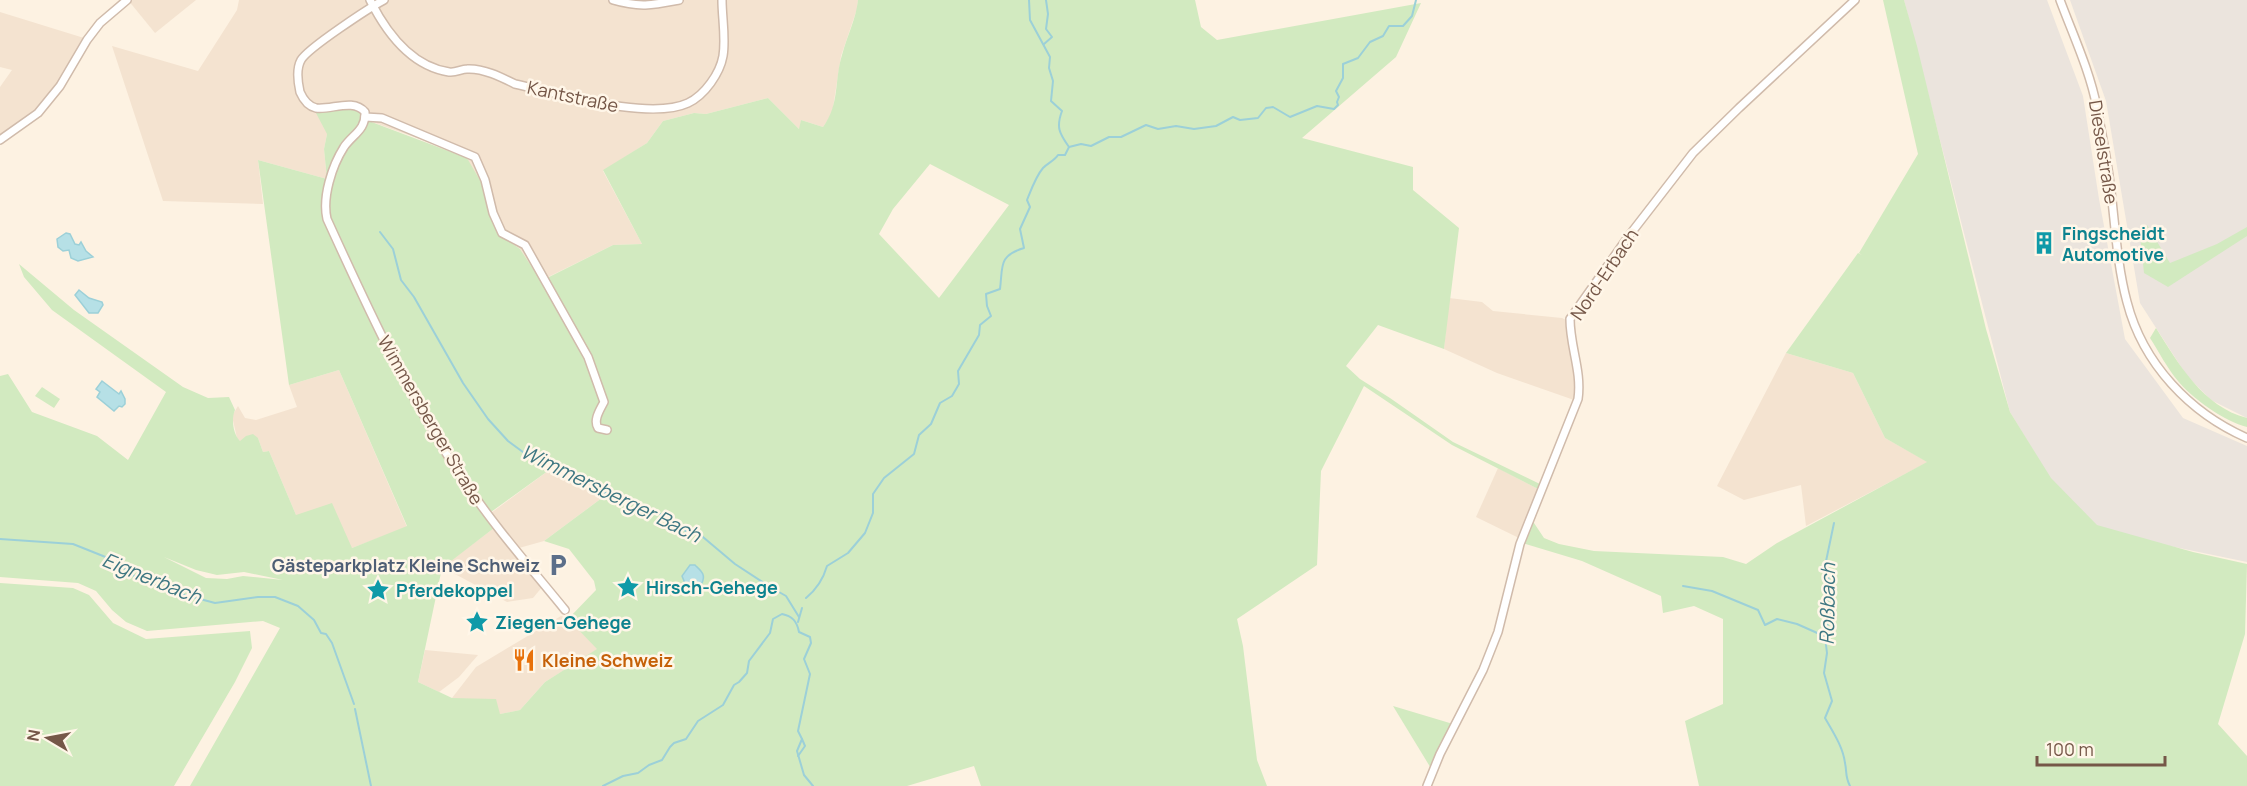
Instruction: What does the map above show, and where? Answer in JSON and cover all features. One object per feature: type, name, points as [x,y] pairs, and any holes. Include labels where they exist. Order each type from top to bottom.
[{"type":"street","points":[[0,140],[38,113],[60,86],[87,40],[100,24],[127,0]]},
{"type":"street","points":[[384,0],[371,3],[301,60],[298,74],[302,98],[310,106],[323,108],[354,105],[362,109],[365,117],[382,118],[475,157],[502,233],[525,245],[588,357],[604,402],[596,426],[607,430]]},
{"type":"street","points":[[614,0],[633,6],[679,0]]},
{"type":"street","name":"Kantstraße","points":[[371,3],[390,35],[399,45],[434,67],[449,72],[466,69],[484,71],[515,84],[626,107],[667,108],[688,103],[708,86],[717,73],[723,57],[722,0]]},
{"type":"street","name":"Nord-Erbach","points":[[1427,786],[1440,754],[1483,670],[1498,632],[1520,543],[1578,399],[1580,384],[1572,347],[1570,319],[1628,237],[1694,153],[1855,0]]},
{"type":"street","name":"Dieselstraße","points":[[2060,0],[2088,73],[2097,105],[2109,173],[2120,272],[2136,330],[2158,367],[2190,404],[2247,438]]},
{"type":"street","name":"Wimmersberger Straße","points":[[365,117],[359,133],[345,144],[337,160],[326,197],[327,219],[387,350],[424,415],[486,512],[565,610]]},
{"type":"shaded area","points":[[128,0],[196,0],[155,33]]},
{"type":"shaded area","points":[[239,0],[858,0],[841,56],[832,114],[823,127],[801,120],[800,130],[768,98],[706,114],[694,113],[663,121],[647,143],[603,171],[642,244],[613,245],[540,281],[520,249],[500,235],[467,158],[361,118],[327,134],[324,149],[327,179],[258,160],[263,204],[163,201],[112,46],[198,71],[237,10]]},
{"type":"shaded area","points":[[1904,0],[2047,0],[2083,96],[2125,339],[2183,418],[2247,446],[2247,562],[2102,532],[2051,480],[2010,412]]},
{"type":"shaded area","points":[[2070,0],[2247,0],[2247,418],[2211,400],[2187,376],[2140,303],[2106,101]]},
{"type":"shaded area","points":[[0,12],[84,38],[61,79],[37,110],[0,137],[0,87],[12,70],[0,67]]},
{"type":"shaded area","points":[[1449,298],[1482,302],[1493,311],[1562,318],[1568,321],[1577,370],[1574,400],[1497,373],[1444,349]]},
{"type":"shaded area","points":[[1786,353],[1853,373],[1885,438],[1928,462],[1806,526],[1801,485],[1744,500],[1717,486]]},
{"type":"shaded area","points":[[339,370],[407,527],[352,548],[296,515],[269,451],[263,452],[258,438],[240,441],[237,438],[232,416],[238,406],[245,418],[256,420],[297,407],[289,385]]},
{"type":"shaded area","points":[[552,468],[614,489],[544,541],[519,548],[491,513]]},
{"type":"shaded area","points":[[1498,468],[1542,491],[1521,539],[1476,517]]},
{"type":"shaded area","points":[[494,528],[543,586],[533,598],[507,602],[442,567]]},
{"type":"shaded area","points":[[561,616],[568,619],[598,649],[545,682],[520,710],[500,714],[452,698],[476,667]]},
{"type":"shaded area","points":[[425,650],[478,655],[459,677],[439,692],[418,682]]},
{"type":"green space","points":[[858,0],[1195,0],[1201,27],[1217,40],[1421,3],[1396,57],[1302,138],[1413,167],[1413,190],[1459,228],[1444,349],[1378,325],[1346,366],[1360,379],[1453,442],[1544,486],[1542,491],[1452,445],[1364,386],[1321,471],[1317,565],[1237,619],[1243,646],[1257,760],[1267,786],[981,786],[974,766],[907,786],[190,786],[280,628],[263,621],[147,631],[126,622],[96,591],[78,583],[0,577],[0,376],[8,374],[32,412],[97,436],[128,460],[166,392],[52,310],[24,277],[19,264],[74,310],[183,387],[208,398],[229,397],[235,410],[233,426],[238,438],[240,441],[253,434],[258,438],[263,452],[269,451],[296,515],[332,503],[352,548],[407,526],[339,370],[289,385],[258,160],[327,179],[324,149],[327,134],[316,113],[355,108],[361,113],[361,118],[467,158],[481,182],[500,235],[520,249],[541,281],[613,245],[642,244],[603,170],[647,143],[663,121],[694,113],[706,114],[768,98],[799,129],[801,120],[823,127],[832,110],[844,48]],"holes":[[[930,164],[1009,205],[939,298],[879,234],[893,209]],[[552,468],[614,489],[544,541],[569,549],[594,581],[596,590],[568,619],[597,649],[545,682],[520,710],[500,714],[496,699],[452,698],[418,682],[442,568],[494,528],[499,522],[491,512]],[[164,557],[196,570],[217,575],[244,572],[283,580],[243,576],[227,579],[206,578]]]},
{"type":"green space","points":[[1883,0],[1904,0],[1986,329],[2010,412],[2051,478],[2097,525],[2193,552],[2247,564],[2245,634],[2218,724],[2247,756],[2247,786],[1699,786],[1685,721],[1723,704],[1723,619],[1694,606],[1663,613],[1661,596],[1582,561],[1522,543],[1530,517],[1544,538],[1559,544],[1594,551],[1723,557],[1746,564],[1777,543],[1927,462],[1885,438],[1853,373],[1786,353],[1858,253],[1862,255],[1859,253],[1918,154]]},
{"type":"green space","points":[[2147,225],[2170,263],[2217,244],[2247,227],[2247,236],[2168,287],[2144,273],[2140,235]]},
{"type":"green space","points":[[2156,328],[2193,382],[2217,404],[2247,418],[2247,427],[2219,415],[2184,388],[2170,371],[2150,338]]},
{"type":"green space","points":[[42,387],[60,399],[54,408],[35,396]]},
{"type":"green space","points":[[0,583],[73,588],[89,595],[113,623],[146,639],[250,631],[252,648],[235,682],[174,786],[0,786]]},
{"type":"green space","points":[[1393,706],[1453,724],[1432,770]]},
{"type":"water","points":[[66,233],[70,234],[75,244],[79,245],[81,242],[93,257],[78,261],[71,258],[69,250],[63,251],[58,247],[57,239]]},
{"type":"water","points":[[79,290],[89,298],[102,302],[103,305],[98,313],[89,313],[75,295]]},
{"type":"water","points":[[102,381],[119,394],[121,391],[125,399],[122,407],[119,406],[114,411],[97,397],[100,392],[96,389]]},
{"type":"water","points":[[690,565],[695,565],[701,571],[703,580],[702,583],[687,588],[682,576]]},
{"type":"waterway","points":[[1029,0],[1030,20],[1050,57],[1049,68],[1053,81],[1051,101],[1062,111],[1059,121],[1060,130],[1069,147]]},
{"type":"waterway","points":[[1044,44],[1052,37],[1046,29],[1048,14],[1046,0]]},
{"type":"waterway","points":[[1069,147],[1081,144],[1091,146],[1109,137],[1121,137],[1146,125],[1158,129],[1176,126],[1194,129],[1216,126],[1233,117],[1240,120],[1258,118],[1266,108],[1273,107],[1290,117],[1317,106],[1334,109],[1338,105],[1339,97],[1336,91],[1343,78],[1343,64],[1358,58],[1370,42],[1383,36],[1389,26],[1403,26],[1412,16],[1416,0]]},
{"type":"waterway","points":[[806,598],[819,584],[827,566],[848,553],[865,533],[873,513],[873,494],[884,478],[914,454],[919,435],[931,424],[940,403],[952,396],[959,384],[958,371],[979,335],[980,325],[991,316],[986,294],[1000,289],[1003,263],[1010,255],[1024,248],[1020,229],[1030,207],[1027,200],[1034,183],[1043,168],[1058,155],[1065,155],[1069,147]]},
{"type":"waterway","name":"Wimmersberger Bach","points":[[380,232],[393,249],[401,280],[414,297],[463,383],[488,419],[508,441],[527,455],[585,485],[673,519],[686,531],[697,532],[735,564],[767,585]]},
{"type":"waterway","name":"Roßbach","points":[[1834,523],[1825,566],[1830,584],[1827,599],[1830,613],[1825,637],[1827,653],[1824,673],[1832,701],[1825,718],[1842,751],[1850,786]]},
{"type":"waterway","name":"Eignerbach","points":[[0,539],[73,544],[108,558],[121,565],[130,574],[170,591],[215,603],[275,597],[298,606],[314,620],[321,633],[326,634],[332,643],[354,704]]},
{"type":"waterway","points":[[1683,586],[1712,591],[1758,610],[1765,625],[1777,619],[1797,624],[1824,636]]},
{"type":"waterway","name":"Wimmersberger Bach","points":[[779,592],[786,596],[799,617]]},
{"type":"waterway","name":"Wimmersberger Bach","points":[[798,622],[802,608]]},
{"type":"waterway","name":"Eignerbach","points":[[603,786],[623,776],[638,773],[662,760],[674,743],[686,739],[698,721],[723,705],[734,685],[747,673],[749,661],[770,633],[773,619],[782,614],[794,620],[799,632],[810,637],[811,643],[804,659],[810,674],[798,731],[802,739],[797,751],[804,775],[813,786]]},
{"type":"waterway","name":"Eignerbach","points":[[355,709],[371,786]]},
{"type":"waterway","name":"Eignerbach","points":[[798,756],[805,746],[802,739]]},
{"type":"place","name":"Fingscheidt Automotive","points":[[2044,243]]},
{"type":"place","name":"Gästeparkplatz Kleine Schweiz","points":[[558,565]]},
{"type":"place","name":"Hirsch-Gehege","points":[[628,587]]},
{"type":"place","name":"Pferdekoppel","points":[[378,590]]},
{"type":"place","name":"Ziegen-Gehege","points":[[477,622]]},
{"type":"place","name":"Kleine Schweiz","points":[[524,660]]}]
